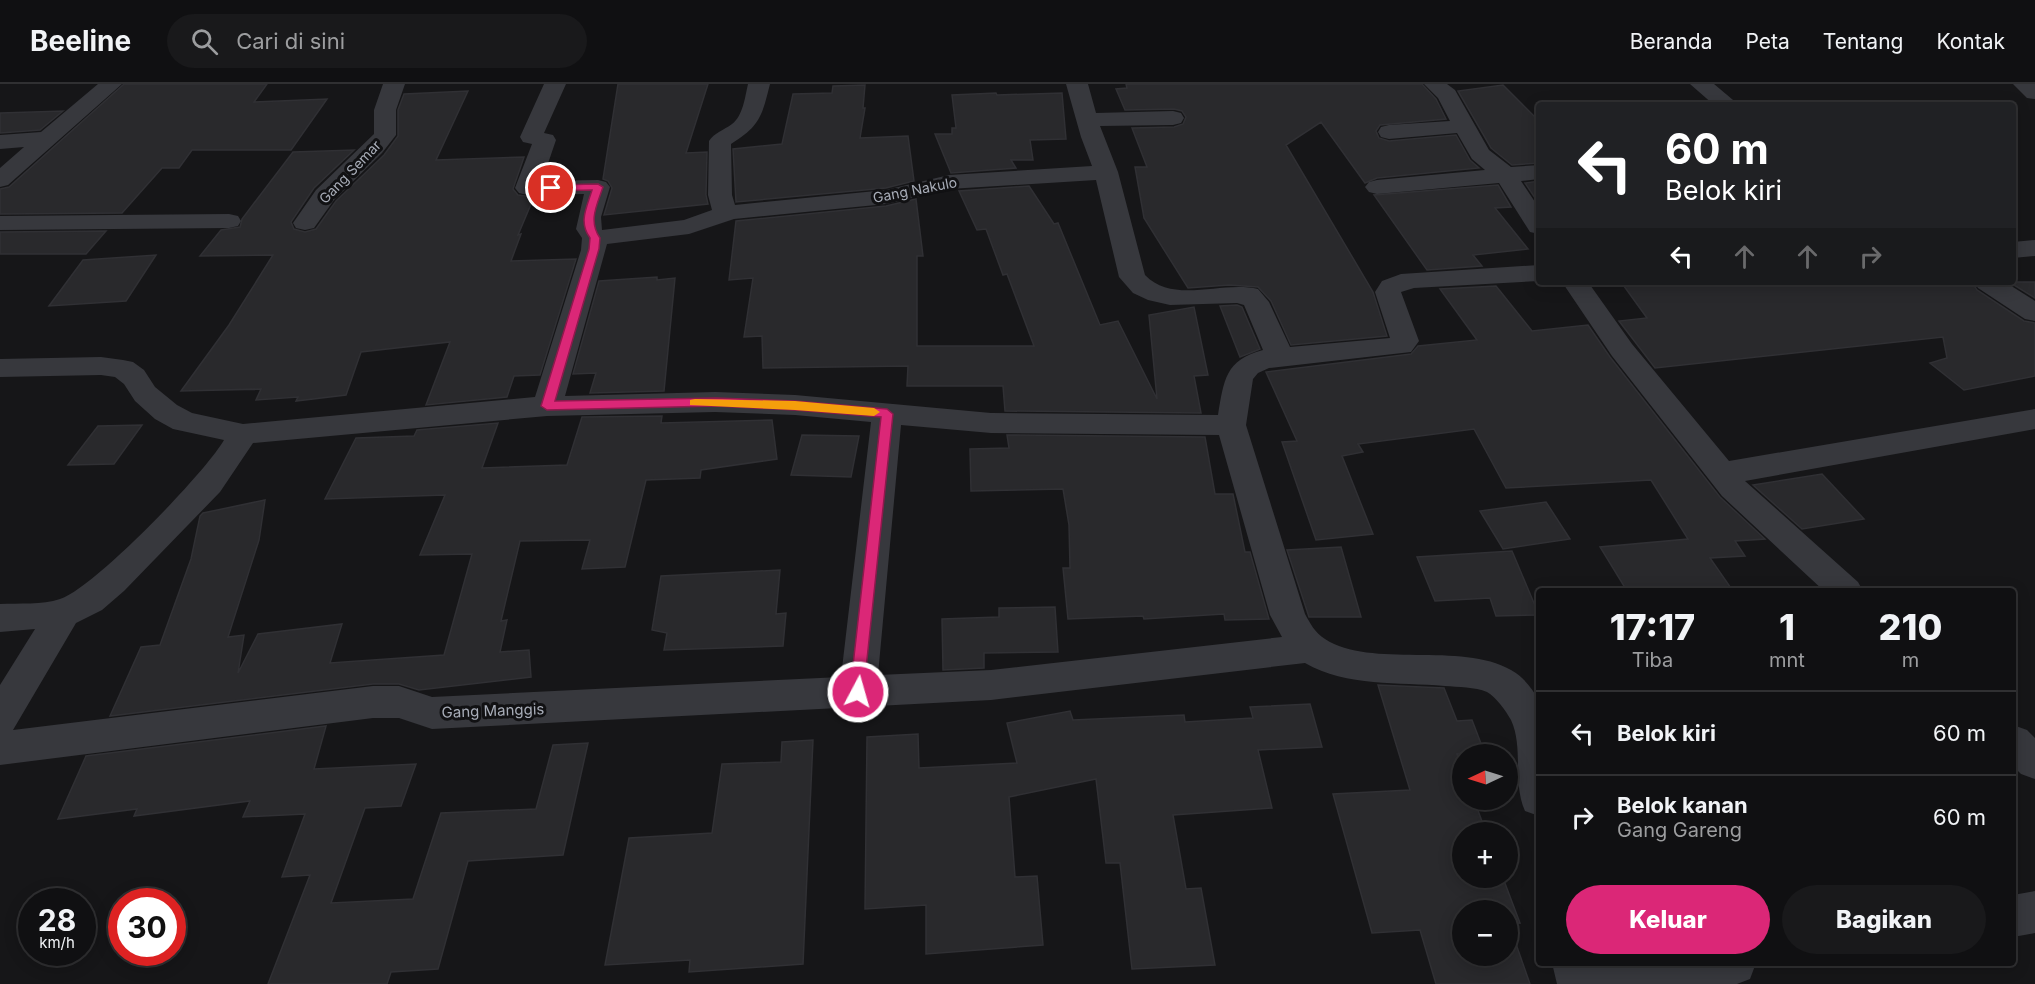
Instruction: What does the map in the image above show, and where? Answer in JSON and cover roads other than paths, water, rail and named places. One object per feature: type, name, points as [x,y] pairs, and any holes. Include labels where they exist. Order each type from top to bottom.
[{"type":"street","points":[[0,180],[111,84]]},
{"type":"street","name":"Gang Semar","points":[[305,223],[325,195],[385,135],[385,110],[394,84]]},
{"type":"street","points":[[547,406],[594,249],[595,238],[588,228],[598,187],[527,188],[545,140],[531,137],[555,84]]},
{"type":"street","points":[[725,214],[720,195],[720,141],[743,127],[752,111],[759,84]]},
{"type":"street","points":[[1077,84],[1106,172],[1132,277],[1145,290],[1161,294],[1185,297],[1249,296],[1256,302],[1280,357]]},
{"type":"street","points":[[1435,84],[1447,95],[1480,154],[1506,175],[1536,222]]},
{"type":"street","points":[[1701,84],[1724,102]]},
{"type":"street","points":[[2024,84],[2035,93]]},
{"type":"street","points":[[1087,120],[1173,118]]},
{"type":"street","points":[[1389,132],[1466,126]]},
{"type":"street","points":[[0,141],[45,139]]},
{"type":"street","name":"Gang Nakulo","points":[[595,238],[689,227],[725,214],[886,197],[949,182],[1106,172]]},
{"type":"street","points":[[1377,187],[1536,172]]},
{"type":"street","points":[[0,223],[230,221]]},
{"type":"street","points":[[2016,250],[2035,248]]},
{"type":"street","points":[[1536,273],[1410,280],[1391,286],[1388,292],[1405,341],[1401,346],[1263,359],[1248,366],[1239,378],[1231,424],[1288,615],[1298,634],[1310,648],[1327,658],[1345,663],[1458,671],[1497,680],[1527,715],[1532,728],[1536,768]]},
{"type":"street","points":[[1577,285],[1622,350],[1733,488],[1843,588]]},
{"type":"street","points":[[1992,285],[2035,313]]},
{"type":"street","points":[[0,368],[101,366],[123,369],[134,377],[145,394],[166,412],[184,422],[243,434],[547,406],[716,402],[795,405],[991,423],[1231,424]]},
{"type":"street","points":[[858,692],[887,414]]},
{"type":"street","points":[[1721,474],[2035,419]]},
{"type":"street","points":[[0,618],[64,613],[90,600],[128,566],[209,484],[243,434]]},
{"type":"street","points":[[0,718],[64,613]]},
{"type":"street","name":"Gang Manggis","points":[[0,748],[373,702],[399,702],[432,713],[990,685],[1310,648]]},
{"type":"street","points":[[2016,745],[2035,762]]},
{"type":"street","points":[[2016,915],[2035,912]]},
{"type":"street","points":[[1575,966],[1579,984]]},
{"type":"street","points":[[1611,984],[1716,966]]}]
